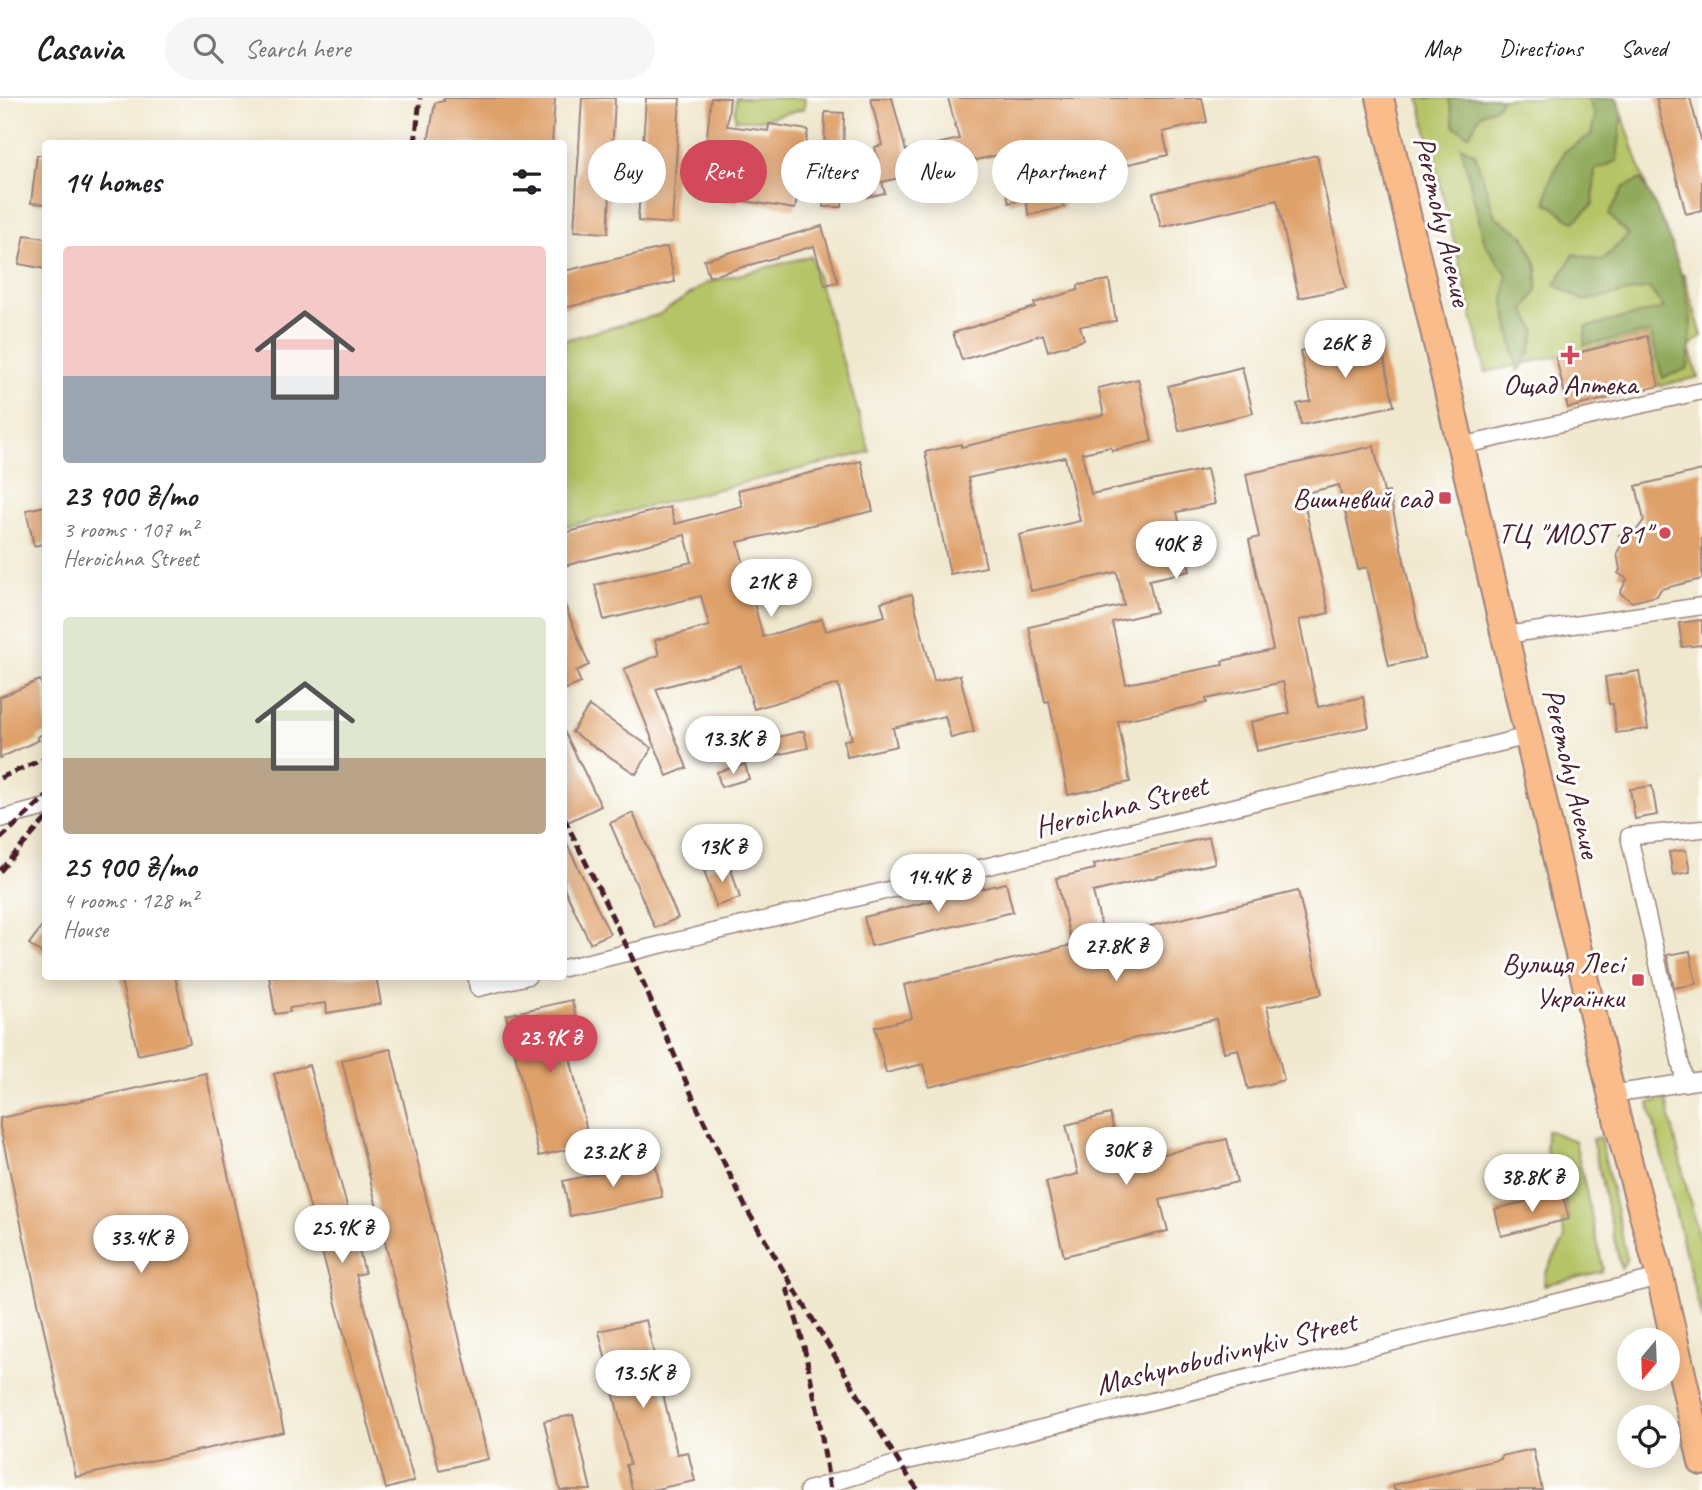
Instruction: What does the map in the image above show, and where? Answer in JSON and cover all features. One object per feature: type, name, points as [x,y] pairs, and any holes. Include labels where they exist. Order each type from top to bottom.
[{"type":"main road","name":"Peremohy Avenue","points":[[1380,98],[1612,1094],[1660,1277],[1702,1462]]},
{"type":"street","points":[[1461,446],[1702,391]]},
{"type":"street","points":[[1506,635],[1702,606]]},
{"type":"street","name":"Heroichna Street","points":[[567,967],[1529,736]]},
{"type":"street","points":[[0,818],[42,808]]},
{"type":"street","points":[[1685,1083],[1629,835],[1702,829]]},
{"type":"street","points":[[477,980],[478,988],[511,980]]},
{"type":"street","points":[[1612,1094],[1702,1080]]},
{"type":"street","name":"Mashynobudivnykiv Street","points":[[808,1490],[912,1460],[1660,1277]]},
{"type":"green space","points":[[736,98],[805,98],[804,109],[760,120],[735,120]]},
{"type":"green space","points":[[1419,98],[1617,98],[1674,271],[1684,275],[1702,336],[1689,347],[1698,377],[1659,386],[1647,336],[1486,372]]},
{"type":"green space","points":[[1449,98],[1502,98],[1498,105],[1480,115],[1469,135],[1454,126]]},
{"type":"green space","points":[[1588,98],[1616,98],[1622,115],[1617,161],[1595,170],[1593,204],[1574,222],[1546,202],[1550,181],[1564,152],[1591,135],[1595,116]]},
{"type":"green space","points":[[1461,146],[1475,154],[1495,216],[1524,236],[1537,266],[1537,290],[1525,310],[1536,331],[1530,352],[1518,373],[1504,303],[1507,274],[1485,244]]},
{"type":"green space","points":[[1641,179],[1671,244],[1687,296],[1691,320],[1688,368],[1663,378],[1650,332],[1584,345],[1586,327],[1664,308],[1649,288],[1584,301],[1555,285],[1574,254],[1602,261],[1628,235],[1609,215],[1623,188]]},
{"type":"green space","points":[[811,256],[870,452],[567,526],[567,339],[658,315],[707,283]]},
{"type":"green space","points":[[1666,1100],[1702,1252],[1702,1321],[1649,1103]]},
{"type":"green space","points":[[1547,1130],[1575,1141],[1603,1268],[1601,1272],[1544,1285],[1545,1273],[1565,1239],[1561,1221],[1569,1219],[1563,1193],[1556,1194],[1546,1148]]},
{"type":"green space","points":[[1600,1137],[1627,1258],[1621,1269],[1592,1139]]},
{"type":"building","points":[[444,98],[555,98],[552,140],[428,140],[435,103],[444,101]]},
{"type":"building","points":[[582,98],[615,98],[613,140],[588,140],[588,203],[610,203],[608,233],[574,231]]},
{"type":"building","points":[[646,98],[680,98],[672,224],[638,221],[639,203],[666,203],[666,140],[643,140]]},
{"type":"building","points":[[711,98],[730,98],[727,126],[768,131],[769,124],[808,130],[806,140],[781,140],[781,203],[796,203],[795,209],[757,203],[767,203],[767,140],[706,140]]},
{"type":"building","points":[[871,98],[892,98],[903,140],[895,140],[895,179],[882,182],[885,193],[881,194],[882,145]]},
{"type":"building","points":[[948,98],[1202,98],[1207,122],[1163,132],[1168,155],[1128,164],[1128,140],[992,140],[992,156],[978,160],[978,140],[955,140],[959,139]]},
{"type":"building","points":[[1656,98],[1690,98],[1702,144],[1702,210],[1686,214]]},
{"type":"building","points":[[825,112],[844,113],[843,140],[824,140]]},
{"type":"building","points":[[37,155],[42,155],[42,204],[31,203]]},
{"type":"building","points":[[1317,155],[1346,288],[1299,298],[1277,200],[1161,227],[1153,193]]},
{"type":"building","points":[[823,203],[842,203],[842,207],[823,207]]},
{"type":"building","points":[[1026,203],[1063,203],[1064,207],[1029,215]]},
{"type":"building","points":[[822,226],[838,282],[825,285],[814,246],[709,277],[704,260]]},
{"type":"building","points":[[25,235],[42,237],[42,268],[19,264]]},
{"type":"building","points":[[667,247],[675,282],[567,307],[567,270]]},
{"type":"building","points":[[1109,280],[1116,321],[1080,326],[1084,340],[1048,351],[1043,334],[962,360],[953,333],[1035,307],[1034,303],[1078,290],[1078,285]]},
{"type":"building","points":[[1379,334],[1394,406],[1301,425],[1297,404],[1311,401],[1300,351]]},
{"type":"building","points":[[1647,336],[1659,386],[1568,408],[1556,358]]},
{"type":"building","points":[[1242,367],[1253,413],[1179,431],[1168,386]]},
{"type":"building","points":[[1138,379],[1152,441],[1112,451],[1111,447],[1082,453],[1091,494],[1207,469],[1215,504],[1177,512],[1190,571],[1149,580],[1156,612],[1112,622],[1126,684],[1223,665],[1222,661],[1273,650],[1249,540],[1259,537],[1246,474],[1374,446],[1384,493],[1389,492],[1425,658],[1389,666],[1367,567],[1358,569],[1339,485],[1302,494],[1329,613],[1299,620],[1318,707],[1363,697],[1369,727],[1257,751],[1251,722],[1290,713],[1283,682],[1206,699],[1207,703],[1118,721],[1130,782],[1068,795],[1049,701],[1045,702],[1029,627],[1124,605],[1117,572],[1031,591],[1019,535],[1080,521],[1065,457],[968,478],[986,567],[950,574],[925,452],[961,444],[961,447],[1104,415],[1098,388]]},
{"type":"building","points":[[861,461],[873,511],[738,542],[763,637],[822,619],[826,631],[885,616],[881,602],[912,594],[934,681],[960,675],[974,732],[951,738],[945,716],[893,728],[897,746],[847,757],[844,740],[852,739],[838,684],[754,709],[741,666],[656,689],[687,768],[667,776],[624,669],[659,655],[655,640],[709,626],[701,596],[604,620],[595,585],[692,562],[685,535],[567,565],[567,532],[670,507],[675,524],[742,506],[738,490]]},
{"type":"building","name":"ТЦ \"MOST 81\"","points":[[1702,470],[1702,579],[1661,589],[1657,596],[1632,602],[1620,593],[1627,579],[1618,573],[1620,570],[1617,553],[1621,546],[1619,535],[1636,531],[1644,520],[1636,486]]},
{"type":"building","points":[[42,507],[42,544],[34,546],[26,510]]},
{"type":"building","points":[[567,610],[589,665],[576,671],[581,683],[567,689]]},
{"type":"building","points":[[1702,620],[1702,645],[1682,647],[1679,623]]},
{"type":"building","points":[[1639,671],[1648,729],[1616,733],[1613,704],[1609,704],[1605,677]]},
{"type":"building","points":[[40,680],[42,685],[42,735],[37,737],[39,740],[0,758],[0,697]]},
{"type":"building","points":[[589,706],[652,748],[636,774],[572,732]]},
{"type":"building","points":[[804,731],[808,748],[755,760],[752,743]]},
{"type":"building","points":[[567,737],[601,806],[567,823]]},
{"type":"building","points":[[745,764],[749,779],[721,787],[717,772]]},
{"type":"building","points":[[1652,786],[1657,815],[1635,819],[1630,789]]},
{"type":"building","points":[[633,813],[678,918],[655,928],[610,823]]},
{"type":"building","points":[[1209,837],[1215,863],[1093,892],[1104,937],[1298,891],[1322,994],[1267,1007],[1284,1080],[1248,1089],[1238,1049],[1224,1052],[1216,1019],[929,1087],[923,1064],[886,1073],[875,1027],[912,1018],[904,985],[1072,945],[1056,878],[1095,869],[1094,864]]},
{"type":"building","points":[[567,844],[610,934],[590,943],[567,894]]},
{"type":"building","points":[[1686,850],[1690,872],[1673,875],[1669,852]]},
{"type":"building","points":[[729,862],[740,898],[716,906],[704,870]]},
{"type":"building","points":[[1006,883],[1013,912],[871,946],[864,917]]},
{"type":"building","points":[[42,926],[42,953],[29,944]]},
{"type":"building","points":[[1690,951],[1696,984],[1674,988],[1667,955]]},
{"type":"building","points":[[121,980],[176,980],[190,1043],[138,1055]]},
{"type":"building","points":[[270,980],[377,980],[381,1004],[327,1013],[326,1003],[289,1008],[290,1012],[275,1014]]},
{"type":"building","points":[[572,1000],[581,1036],[566,1040],[590,1144],[539,1156],[506,1015]]},
{"type":"building","points":[[391,1049],[488,1459],[439,1470],[342,1060]]},
{"type":"building","points":[[309,1065],[365,1273],[356,1275],[414,1481],[386,1489],[274,1074]]},
{"type":"building","points":[[206,1073],[284,1432],[76,1477],[0,1118]]},
{"type":"building","points":[[1110,1114],[1122,1164],[1227,1139],[1237,1182],[1160,1200],[1168,1231],[1064,1256],[1046,1182],[1078,1174],[1066,1125]]},
{"type":"building","points":[[655,1162],[662,1197],[570,1216],[563,1181]]},
{"type":"building","points":[[1562,1193],[1569,1219],[1501,1236],[1495,1209]]},
{"type":"building","points":[[646,1320],[677,1454],[688,1452],[695,1481],[651,1490],[632,1490],[626,1465],[630,1464],[599,1331]]},
{"type":"building","points":[[573,1415],[591,1490],[560,1490],[544,1421]]},
{"type":"building","points":[[1533,1449],[1542,1490],[1394,1490],[1393,1485]]},
{"type":"railway","points":[[415,140],[420,98]]},
{"type":"railway","points":[[0,778],[42,760]]},
{"type":"railway","points":[[0,839],[42,801]]},
{"type":"railway","points":[[0,871],[42,824]]},
{"type":"railway","points":[[567,824],[630,953],[698,1109],[747,1210],[899,1463],[918,1490]]},
{"type":"railway","points":[[787,1288],[803,1342],[819,1418],[830,1490]]},
{"type":"place","name":"Ощад Аптека","points":[[1570,355]]},
{"type":"place","name":"Вишневий сад","points":[[1445,498]]},
{"type":"place","name":"ТЦ \"MOST 81\"","points":[[1665,533]]},
{"type":"place","name":"Вулиця Лесі Українки","points":[[1638,980]]}]
